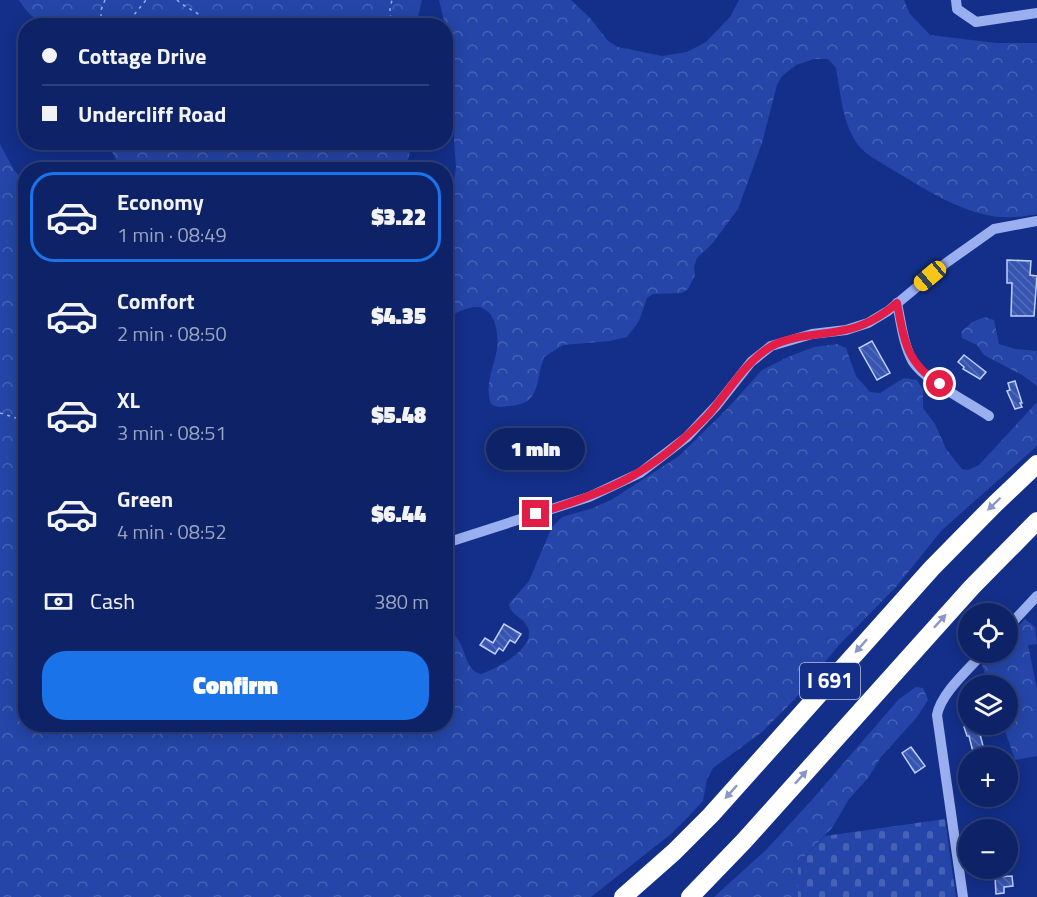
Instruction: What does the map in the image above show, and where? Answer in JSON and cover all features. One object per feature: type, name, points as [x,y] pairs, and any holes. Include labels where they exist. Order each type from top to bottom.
[{"type":"highway","name":"I 691","points":[[623,897],[698,828],[932,568],[1037,464]]},
{"type":"highway","name":"I 691","points":[[690,897],[734,852],[972,587],[1037,521]]},
{"type":"street","points":[[956,0],[957,9],[976,22],[1037,13]]},
{"type":"street","points":[[453,541],[589,497],[640,473],[687,437],[717,405],[751,362],[771,346],[812,334],[846,330],[868,323],[994,229],[1037,221]]},
{"type":"street","points":[[897,303],[903,334],[914,362],[927,376],[989,416]]},
{"type":"street","points":[[1018,617],[1037,597]]},
{"type":"street","points":[[963,897],[948,779],[938,727],[939,706],[975,663]]},
{"type":"path","points":[[101,18],[105,0]]},
{"type":"path","points":[[131,18],[146,0]]},
{"type":"path","points":[[177,0],[191,11],[206,18]]},
{"type":"path","points":[[391,18],[392,0]]},
{"type":"path","points":[[0,413],[18,419]]},
{"type":"green space","points":[[19,0],[422,0],[418,18],[35,18]]},
{"type":"green space","points":[[439,0],[571,0],[590,18],[608,41],[618,47],[662,56],[687,52],[706,42],[730,17],[739,0],[904,0],[910,14],[930,35],[996,43],[1037,43],[1037,214],[1006,217],[974,212],[936,195],[877,160],[865,152],[853,137],[843,108],[836,68],[828,59],[814,59],[796,65],[782,76],[777,85],[762,143],[738,209],[712,244],[697,258],[694,267],[695,275],[688,289],[682,293],[653,294],[647,298],[639,321],[627,337],[610,341],[563,345],[544,357],[536,390],[527,401],[502,407],[496,406],[491,404],[489,397],[490,376],[496,356],[495,323],[488,312],[477,307],[464,309],[453,314],[453,187],[456,167],[453,18],[443,18]]},
{"type":"green space","points":[[0,144],[18,174],[18,732],[453,732],[453,632],[470,666],[481,674],[514,656],[527,642],[529,634],[525,623],[512,611],[509,604],[529,581],[552,527],[562,517],[611,500],[679,456],[727,409],[762,370],[814,347],[837,344],[846,348],[856,376],[870,392],[880,393],[904,378],[917,380],[923,390],[923,408],[935,424],[946,449],[962,469],[968,470],[979,465],[1037,402],[1037,446],[942,530],[896,587],[839,645],[793,701],[762,732],[713,768],[707,779],[703,801],[687,818],[671,834],[591,897],[0,897]]},
{"type":"green space","points":[[111,150],[410,150],[407,162],[117,162]]},
{"type":"green space","points":[[985,317],[994,320],[999,344],[1015,349],[1037,351],[1037,386],[1022,375],[984,355],[977,345],[962,338],[961,332],[972,322]]},
{"type":"green space","points":[[1025,619],[1035,627],[1037,644],[1028,645],[1037,689],[1037,756],[1018,759],[1018,747],[1011,747],[1006,735],[1018,735],[1018,675],[986,675],[982,665],[984,663],[1018,663],[1018,626]]},
{"type":"green space","points":[[916,687],[923,688],[928,700],[917,717],[881,757],[868,778],[849,799],[832,828],[805,856],[798,868],[798,897],[714,897],[766,850],[899,699]]},
{"type":"green space","points":[[945,819],[956,897],[798,897],[798,868],[805,856],[825,836]]},
{"type":"building","points":[[1007,260],[1031,261],[1030,275],[1037,276],[1034,316],[1011,316],[1012,283],[1007,283]]},
{"type":"building","points":[[872,341],[890,373],[877,380],[859,348]]},
{"type":"building","points":[[964,355],[986,372],[980,379],[963,369],[964,367],[958,362]]},
{"type":"building","points":[[1015,381],[1022,407],[1015,409],[1007,391],[1010,390],[1008,383]]},
{"type":"building","points":[[504,624],[521,634],[515,643],[510,640],[503,651],[499,648],[495,654],[480,645],[485,638],[493,643]]},
{"type":"building","points":[[980,735],[983,747],[972,747],[969,736],[967,736]]},
{"type":"building","points":[[911,747],[925,766],[915,773],[902,753]]},
{"type":"building","points":[[995,879],[1012,879],[1013,886],[1004,887],[1004,893],[996,894]]},
{"type":"route","points":[[536,514],[612,488],[640,473],[687,437],[717,405],[751,362],[771,346],[812,334],[846,330],[868,323],[897,303],[903,334],[914,362],[927,376],[940,384]]}]
